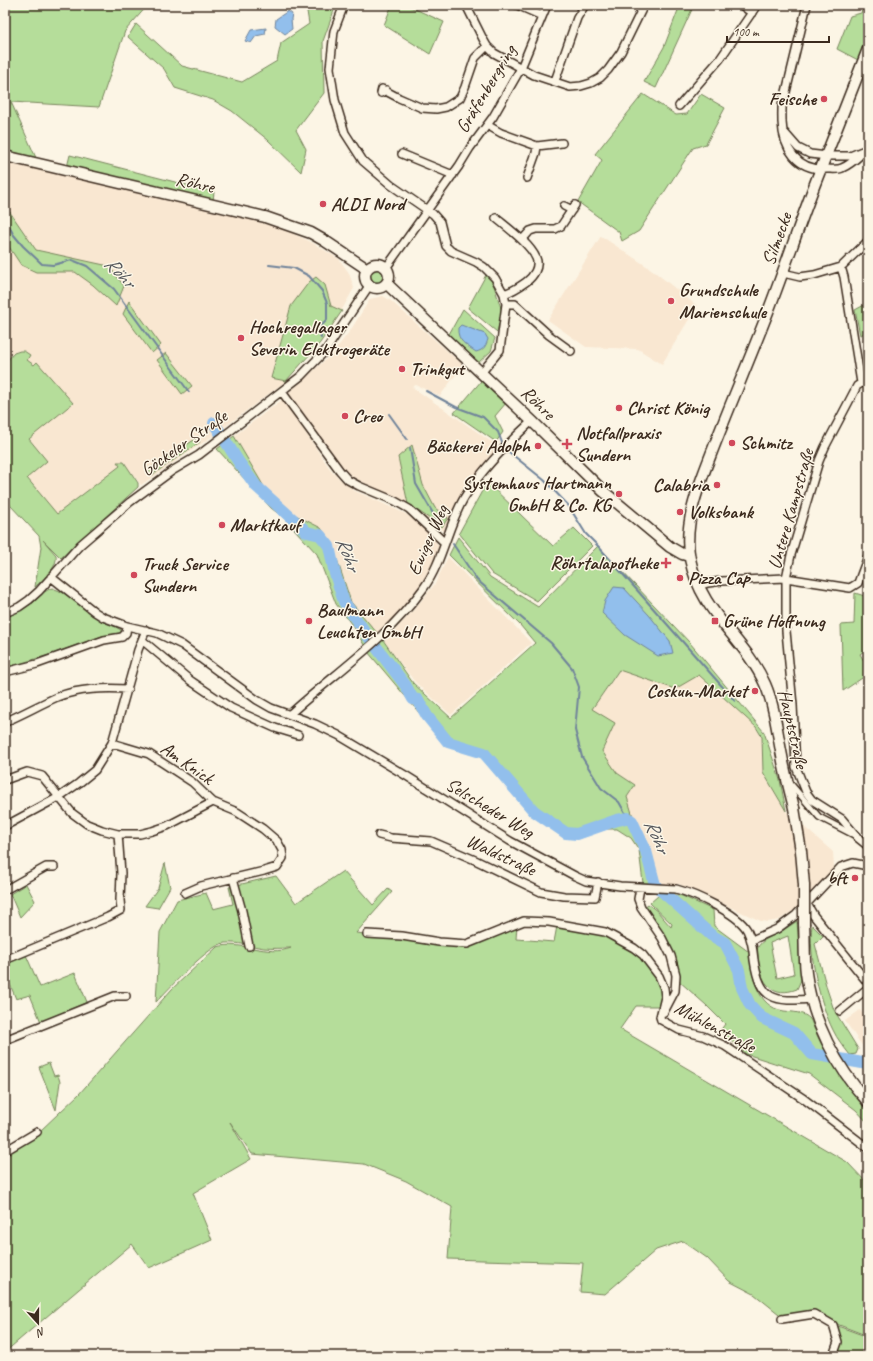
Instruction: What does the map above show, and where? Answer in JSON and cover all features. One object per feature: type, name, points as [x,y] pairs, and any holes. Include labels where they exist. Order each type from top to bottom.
[{"type":"main road","name":"Silmecke","points":[[689,556],[688,546],[692,510],[702,478],[783,273],[820,170],[827,156],[868,49]]},
{"type":"main road","name":"Röhre","points":[[5,156],[265,218],[311,234],[325,241],[367,268]]},
{"type":"main road","points":[[373,264],[377,264],[386,268],[389,278],[387,284],[375,289],[369,286],[364,278],[367,268],[373,264]]},
{"type":"main road","name":"Röhre","points":[[387,284],[532,421],[603,491],[670,547],[689,556]]},
{"type":"main road","name":"Hauptstraße","points":[[689,556],[693,574],[707,603],[745,651],[766,685],[772,704],[794,808],[801,851],[804,885],[806,973],[812,999],[828,1042],[845,1073],[868,1102]]},
{"type":"street","points":[[344,5],[334,31],[330,68],[336,100],[345,133],[363,161],[391,185],[433,214],[440,222],[446,246],[451,251],[469,258],[484,267],[495,278],[504,294],[506,304],[500,350],[481,373]]},
{"type":"street","points":[[466,5],[487,46],[494,53],[542,78],[555,81],[566,86],[576,87],[586,85],[600,78],[608,70],[618,56],[628,35],[640,17],[644,5]]},
{"type":"street","points":[[517,5],[542,16]]},
{"type":"street","name":"Gräfenbergring","points":[[386,268],[487,126],[521,68],[547,5]]},
{"type":"street","points":[[555,81],[575,24],[585,5]]},
{"type":"street","points":[[741,5],[752,13]]},
{"type":"street","points":[[679,106],[720,58],[757,5]]},
{"type":"street","points":[[807,5],[786,92],[782,100],[783,131],[789,150],[798,161],[809,167],[820,170],[841,168],[851,163],[867,149]]},
{"type":"street","points":[[386,90],[399,98],[422,108],[436,109],[446,107],[460,98],[475,58],[487,46]]},
{"type":"street","points":[[487,126],[501,133],[537,146],[562,143]]},
{"type":"street","points":[[783,131],[798,148],[810,154],[850,156],[867,149]]},
{"type":"street","points":[[527,178],[537,146]]},
{"type":"street","points":[[402,154],[453,175]]},
{"type":"street","points":[[522,240],[530,231],[536,229],[555,229],[561,226],[573,208],[564,206]]},
{"type":"street","points":[[496,218],[522,240],[537,259],[537,269],[530,279],[513,291],[504,294]]},
{"type":"street","points":[[783,273],[800,277],[814,275],[841,267],[868,241]]},
{"type":"street","points":[[841,267],[844,277],[861,383]]},
{"type":"street","name":"Göckeler Straße","points":[[5,613],[19,607],[29,600],[80,545],[130,502],[172,471],[199,455],[301,376],[326,350],[369,286]]},
{"type":"street","points":[[506,304],[515,304],[549,335],[570,351]]},
{"type":"street","name":"Untere Kampstraße","points":[[868,379],[857,386],[819,461],[786,578],[786,631],[793,705],[796,768],[808,796],[842,819],[852,829],[855,835],[868,846]]},
{"type":"street","points":[[282,392],[348,480],[396,501],[409,509],[446,543]]},
{"type":"street","name":"Ewiger Weg","points":[[290,714],[316,690],[380,638],[405,612],[430,579],[464,499],[504,448],[532,421]]},
{"type":"street","points":[[698,586],[722,581],[786,578],[848,588],[853,587],[860,580],[868,556]]},
{"type":"street","name":"Selscheder Weg","points":[[51,577],[103,617],[127,626],[146,630],[182,645],[257,700],[271,708],[290,714],[338,735],[510,841],[575,876],[586,881],[684,892],[729,914],[742,923],[752,940],[757,976],[765,991],[779,999],[789,1001],[812,999]]},
{"type":"street","points":[[5,672],[37,664],[104,640],[122,637],[126,633],[127,626]]},
{"type":"street","points":[[5,826],[59,797],[95,770],[112,742],[138,650],[146,630]]},
{"type":"street","points":[[142,640],[191,681],[231,708],[275,728],[298,735]]},
{"type":"street","points":[[5,723],[57,697],[82,691],[106,688],[128,689]]},
{"type":"street","name":"Am Knick","points":[[5,780],[26,772],[42,776],[72,813],[87,824],[118,834],[140,834],[167,826],[213,802],[192,782],[149,754],[112,742]]},
{"type":"street","points":[[787,778],[820,817],[855,835]]},
{"type":"street","points":[[185,893],[201,886],[276,867],[283,858],[282,850],[277,841],[263,829],[237,812],[213,802]]},
{"type":"street","points":[[5,960],[108,917],[121,910],[121,873],[118,834]]},
{"type":"street","name":"Waldstraße","points":[[379,835],[391,838],[431,841],[475,860],[541,892],[564,896],[595,897],[598,882]]},
{"type":"street","points":[[752,940],[781,926],[796,915],[841,867],[853,863],[868,866]]},
{"type":"street","points":[[5,890],[46,867],[54,867]]},
{"type":"street","points":[[233,878],[242,911],[249,946]]},
{"type":"street","name":"Mühlenstraße","points":[[640,888],[638,899],[641,907],[662,938],[671,956],[676,975],[675,991],[661,1020],[679,1030],[703,1036],[725,1046],[804,1099],[868,1148]]},
{"type":"street","points":[[807,904],[814,916],[868,983]]},
{"type":"street","points":[[367,934],[402,936],[439,942],[467,944],[524,921],[556,923],[606,932],[638,952],[659,976],[664,988],[665,997],[660,1017],[661,1020]]},
{"type":"street","points":[[840,1011],[868,988]]},
{"type":"street","points":[[5,1040],[116,996],[126,996]]},
{"type":"street","points":[[5,1151],[37,1132]]},
{"type":"street","points":[[782,1319],[814,1314],[833,1325],[838,1342],[833,1356]]},
{"type":"shaded area","points":[[5,161],[223,212],[283,229],[311,242],[339,259],[349,273],[354,288],[333,326],[286,381],[210,438],[141,485],[124,463],[57,515],[27,478],[37,362],[34,366],[27,360],[30,355],[24,351],[20,351],[11,355],[5,363]]},
{"type":"shaded area","points":[[601,236],[651,269],[697,306],[662,364],[638,349],[586,347],[548,320]]},
{"type":"shaded area","points":[[383,296],[391,301],[463,365],[440,396],[416,385],[412,387],[499,447],[464,492],[444,531],[398,499],[358,480],[347,473],[288,393],[333,353],[350,331],[370,299]]},
{"type":"shaded area","points":[[283,399],[332,472],[353,490],[406,514],[427,530],[442,550],[427,580],[403,610],[378,635],[351,602],[332,544],[321,528],[282,508],[263,485],[234,436]]},
{"type":"shaded area","points":[[448,557],[531,643],[451,715],[415,682],[384,642],[435,584]]},
{"type":"shaded area","points":[[619,670],[675,688],[699,675],[756,727],[762,737],[763,772],[786,811],[833,852],[834,868],[795,910],[779,920],[768,922],[761,921],[679,884],[658,884],[627,797],[635,785],[617,773],[602,751],[592,709]]},
{"type":"shaded area","points":[[860,1010],[867,1018],[868,1017],[868,1054],[845,1021]]},
{"type":"green space","points":[[5,5],[148,5],[125,31],[99,107],[11,102],[37,160],[5,156]]},
{"type":"green space","points":[[306,5],[336,5],[323,41],[324,93],[296,130],[306,149],[301,172],[268,140],[232,111],[213,100],[175,88],[164,69],[128,37],[136,24],[182,66],[242,82],[277,61],[281,43],[309,24]]},
{"type":"green space","points":[[392,5],[406,5],[444,22],[430,54],[384,25]]},
{"type":"green space","points":[[680,5],[694,5],[656,88],[644,82],[664,47]]},
{"type":"green space","points":[[864,5],[868,5],[868,40],[860,61],[837,49],[850,16],[861,13]]},
{"type":"green space","points":[[643,94],[676,115],[687,114],[701,94],[725,108],[706,144],[693,148],[639,231],[622,241],[619,232],[578,202],[602,160],[595,154]]},
{"type":"green space","points":[[70,155],[214,192],[213,201],[67,167]]},
{"type":"green space","points":[[5,205],[36,250],[109,266],[124,286],[116,306],[93,285],[75,272],[36,272],[21,265],[5,241]]},
{"type":"green space","points":[[377,269],[384,274],[385,277],[380,284],[377,285],[370,280],[369,277],[374,270]]},
{"type":"green space","points":[[487,273],[494,286],[502,311],[497,332],[468,308]]},
{"type":"green space","points":[[316,277],[325,285],[331,306],[342,311],[320,343],[286,381],[271,378],[291,306],[309,282]]},
{"type":"green space","points":[[129,301],[161,345],[152,353],[123,314]]},
{"type":"green space","points":[[868,303],[868,332],[860,335],[855,310]]},
{"type":"green space","points":[[463,309],[495,338],[491,351],[478,363],[448,336]]},
{"type":"green space","points":[[24,351],[30,355],[27,360],[34,365],[37,362],[73,403],[29,439],[47,461],[27,478],[57,514],[120,466],[117,462],[124,462],[138,483],[138,487],[61,558],[43,540],[56,555],[56,560],[49,573],[35,587],[41,547],[39,536],[10,505],[5,496],[5,363],[14,353]]},
{"type":"green space","points":[[166,353],[192,386],[182,394],[157,360]]},
{"type":"green space","points":[[482,380],[506,403],[495,416],[503,432],[496,442],[454,413]]},
{"type":"green space","points":[[234,436],[263,485],[282,508],[321,528],[332,544],[351,602],[383,640],[413,683],[451,718],[535,643],[520,625],[449,555],[458,537],[490,577],[538,607],[598,546],[690,643],[764,732],[780,780],[786,811],[763,772],[762,737],[756,727],[699,675],[675,689],[619,670],[592,709],[615,723],[602,751],[617,773],[635,785],[627,797],[658,884],[643,883],[639,850],[631,838],[617,829],[569,832],[530,815],[531,810],[482,757],[447,746],[368,652],[355,629],[336,604],[317,554],[285,519],[271,508],[217,449]]},
{"type":"green space","points":[[197,438],[200,442],[152,475],[148,470]]},
{"type":"green space","points":[[412,445],[423,485],[435,508],[448,518],[442,527],[408,504],[398,457]]},
{"type":"green space","points":[[487,482],[553,546],[574,528],[592,546],[537,601],[492,574],[459,533]]},
{"type":"green space","points":[[52,588],[70,597],[101,621],[121,630],[121,633],[102,636],[52,654],[5,668],[5,617],[31,604],[44,592]]},
{"type":"green space","points":[[855,593],[868,597],[868,648],[860,654],[868,668],[868,674],[843,691],[841,625],[854,624]]},
{"type":"green space","points":[[165,863],[170,887],[158,908],[145,906],[158,888]]},
{"type":"green space","points":[[343,871],[373,905],[388,889],[392,892],[356,933],[466,946],[517,925],[516,939],[554,942],[557,926],[598,932],[614,939],[635,952],[645,961],[658,982],[661,993],[660,1006],[636,1006],[620,1029],[847,1162],[868,1184],[868,1336],[834,1323],[817,1313],[784,1318],[754,1294],[729,1281],[707,1258],[683,1241],[656,1250],[605,1294],[580,1292],[583,1263],[448,1259],[452,1207],[406,1181],[364,1164],[252,1154],[230,1122],[251,1159],[193,1193],[212,1240],[149,1268],[132,1244],[5,1352],[5,1153],[40,1131],[79,1094],[172,989],[217,947],[235,945],[273,951],[291,948],[264,948],[230,943],[218,945],[199,959],[156,1002],[160,932],[177,900],[206,893],[213,909],[233,904],[229,887],[276,876],[296,903]]},
{"type":"green space","points":[[26,884],[35,901],[20,917],[10,894]]},
{"type":"green space","points":[[659,895],[680,895],[713,910],[714,926],[749,952],[757,988],[767,1003],[775,1008],[801,1014],[810,1019],[830,1060],[840,1075],[868,1109],[868,1123],[856,1110],[809,1074],[746,1054],[720,1031],[725,1024],[679,981],[673,955],[643,908],[648,904],[657,911],[671,927],[672,924],[650,903]]},
{"type":"green space","points":[[797,921],[801,980],[797,989],[782,992],[770,987],[762,976],[758,961],[757,949],[765,940]],"holes":[[[788,936],[794,974],[777,978],[770,943]]]},
{"type":"green space","points":[[812,925],[823,936],[815,944],[827,989],[834,1010],[858,1049],[856,1054],[850,1055],[839,1040],[828,1019],[813,964],[811,937]]},
{"type":"green space","points":[[26,955],[40,987],[75,973],[87,1002],[41,1022],[30,995],[16,999],[5,972],[5,964]]},
{"type":"green space","points":[[49,1063],[54,1076],[58,1075],[60,1082],[56,1110],[39,1067]]},
{"type":"green space","points":[[835,1325],[868,1337],[868,1356],[836,1356]]},
{"type":"water","points":[[288,11],[292,14],[292,29],[285,34],[275,26],[276,19]]},
{"type":"water","points":[[266,28],[265,34],[256,36],[251,43],[245,41],[251,30]]},
{"type":"water","points":[[461,325],[485,334],[488,339],[483,349],[476,352],[463,342],[458,332],[458,328]]},
{"type":"water","points":[[614,587],[624,588],[649,615],[670,641],[673,653],[658,656],[625,635],[602,613],[605,601]]},
{"type":"waterway","name":"Röhr","points":[[5,217],[13,234],[42,264],[53,265],[72,260],[87,266],[114,289],[189,392]]},
{"type":"waterway","points":[[269,265],[294,268],[309,276],[322,291],[327,303],[327,320],[319,328],[321,338]]},
{"type":"waterway","points":[[426,391],[456,407],[483,417],[498,432],[504,448],[544,480],[568,505],[586,534],[735,701]]},
{"type":"waterway","points":[[389,414],[407,439]]},
{"type":"waterway","name":"Röhr","points":[[214,423],[256,486],[307,532],[320,535],[329,546],[335,574],[344,602],[370,639]]},
{"type":"waterway","points":[[410,448],[416,484],[438,522]]},
{"type":"waterway","points":[[453,544],[477,580],[551,643],[572,668],[579,687],[575,730],[582,757],[601,788],[619,802],[628,818]]},
{"type":"waterway","name":"Röhr","points":[[377,648],[406,686],[413,699],[418,700],[427,716],[448,742],[484,753],[534,811],[566,833],[577,834],[617,820],[628,818],[632,821],[646,851],[655,885],[711,935],[725,943],[739,970],[742,988],[750,1005],[762,1018],[794,1033],[812,1054],[868,1064]]},
{"type":"place","name":"Feische","points":[[824,99]]},
{"type":"place","name":"ALDI Nord","points":[[323,204]]},
{"type":"place","name":"Grundschule Marienschule","points":[[671,301]]},
{"type":"place","name":"Hochregallager Severin Elektrogeräte","points":[[241,338]]},
{"type":"place","name":"Trinkgut","points":[[402,369]]},
{"type":"place","name":"Christ König","points":[[619,408]]},
{"type":"place","name":"Creo","points":[[345,416]]},
{"type":"place","name":"Schmitz","points":[[732,443]]},
{"type":"place","name":"Notfallpraxis Sundern","points":[[567,444]]},
{"type":"place","name":"Bäckerei Adolph","points":[[538,446]]},
{"type":"place","name":"Calabria","points":[[717,485]]},
{"type":"place","name":"Systemhaus Hartmann GmbH & Co. KG","points":[[619,494]]},
{"type":"place","name":"Volksbank","points":[[680,512]]},
{"type":"place","name":"Marktkauf","points":[[222,525]]},
{"type":"place","name":"Röhrtalapotheke","points":[[666,563]]},
{"type":"place","name":"Truck Service Sundern","points":[[134,575]]},
{"type":"place","name":"Pizza Cap","points":[[680,578]]},
{"type":"place","name":"Baulmann Leuchten GmbH","points":[[309,621]]},
{"type":"place","name":"Grüne Hoffnung","points":[[715,621]]},
{"type":"place","name":"Coskun-Market","points":[[755,691]]},
{"type":"place","name":"bft","points":[[855,878]]}]
